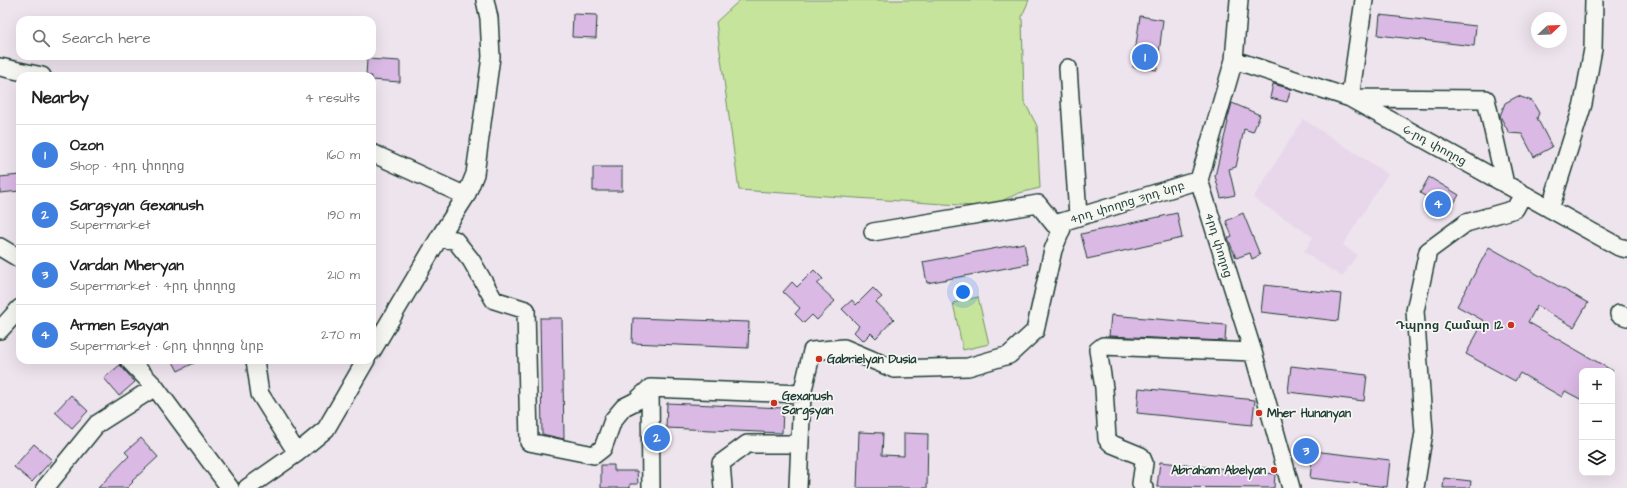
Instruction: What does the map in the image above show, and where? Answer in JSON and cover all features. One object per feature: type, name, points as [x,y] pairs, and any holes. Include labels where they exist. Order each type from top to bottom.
[{"type":"street","points":[[376,344],[439,238],[466,196],[475,174],[491,57],[489,18],[485,0]]},
{"type":"street","points":[[1199,180],[1234,60],[1239,0]]},
{"type":"street","points":[[1364,0],[1350,98],[1486,100],[1506,184]]},
{"type":"street","points":[[1550,209],[1583,104],[1593,49],[1594,0]]},
{"type":"street","name":"6-րդ փողոց","points":[[1234,60],[1350,98],[1619,247],[1627,250]]},
{"type":"street","points":[[0,67],[23,72]]},
{"type":"street","points":[[873,232],[1038,204],[1054,224],[1071,219],[1068,68]]},
{"type":"street","points":[[376,155],[466,196]]},
{"type":"street","name":"4րդ փողոց 3րդ նրբ","points":[[798,488],[802,394],[812,351],[844,348],[894,369],[968,367],[1009,355],[1036,330],[1053,250],[1071,219],[1199,180]]},
{"type":"street","name":"4րդ փողոց","points":[[1199,180],[1252,352],[1291,488]]},
{"type":"street","points":[[1415,488],[1424,432],[1415,311],[1428,251],[1466,223],[1516,209],[1523,194]]},
{"type":"street","points":[[439,238],[455,240],[471,260],[494,300],[526,310],[529,442],[594,455],[603,448],[613,420],[624,407],[636,400],[650,388],[802,394]]},
{"type":"street","points":[[0,247],[16,257]]},
{"type":"street","points":[[0,330],[16,312]]},
{"type":"street","points":[[1144,488],[1141,484],[1144,463],[1141,456],[1112,444],[1107,438],[1104,388],[1098,350],[1103,346],[1252,352]]},
{"type":"street","points":[[133,364],[155,388],[230,488]]},
{"type":"street","points":[[256,364],[260,394],[297,453]]},
{"type":"street","points":[[247,488],[297,453],[326,429],[364,364]]},
{"type":"street","points":[[46,488],[97,424],[155,388]]},
{"type":"street","points":[[650,388],[651,488]]},
{"type":"street","points":[[723,488],[721,463],[747,444],[799,444]]},
{"type":"shaded area","points":[[1303,119],[1388,174],[1343,245],[1357,255],[1342,277],[1304,252],[1313,237],[1253,198]]},
{"type":"green space","points":[[740,0],[1029,0],[1022,16],[1024,101],[1037,126],[1040,188],[1019,193],[988,207],[739,190],[716,22]]},
{"type":"green space","points":[[978,297],[989,344],[963,350],[953,303]]},
{"type":"building","points":[[573,14],[597,15],[596,38],[572,37]]},
{"type":"building","points":[[1380,15],[1476,26],[1474,46],[1378,35]]},
{"type":"building","points":[[1140,16],[1163,20],[1157,70],[1133,67]]},
{"type":"building","points":[[367,60],[400,61],[400,82],[376,80],[376,72],[366,72]]},
{"type":"building","points":[[1273,84],[1291,89],[1287,102],[1270,98]]},
{"type":"building","points":[[1518,96],[1532,101],[1539,113],[1537,118],[1552,147],[1534,157],[1522,134],[1509,133],[1500,116],[1505,103]]},
{"type":"building","points":[[1232,103],[1260,115],[1253,132],[1244,129],[1236,167],[1229,169],[1235,195],[1221,198],[1215,176]]},
{"type":"building","points":[[593,167],[622,167],[622,191],[593,191]]},
{"type":"building","points":[[16,175],[16,191],[0,193],[0,177]]},
{"type":"building","points":[[1429,177],[1459,195],[1449,211],[1420,193]]},
{"type":"building","points":[[1177,213],[1182,238],[1087,259],[1081,234]]},
{"type":"building","points":[[1243,213],[1260,255],[1252,259],[1250,253],[1236,258],[1228,238],[1232,236],[1226,221]]},
{"type":"building","points":[[1024,243],[1028,264],[927,283],[923,262]]},
{"type":"building","name":"Դպրոց Համար 12","points":[[1489,247],[1588,303],[1574,327],[1537,306],[1528,322],[1608,368],[1579,368],[1579,398],[1565,391],[1562,397],[1520,373],[1515,381],[1466,354],[1484,321],[1457,306]]},
{"type":"building","points":[[814,270],[823,279],[817,284],[835,301],[817,320],[812,315],[804,323],[795,314],[800,308],[783,292],[792,282],[797,287]]},
{"type":"building","points":[[1264,285],[1341,294],[1338,321],[1261,312]]},
{"type":"building","points":[[873,288],[882,297],[876,302],[894,319],[876,338],[871,333],[863,341],[854,332],[859,326],[842,309],[852,300],[856,305]]},
{"type":"building","points":[[1111,315],[1226,325],[1225,341],[1109,336]]},
{"type":"building","points":[[540,318],[562,318],[564,439],[542,434]]},
{"type":"building","points":[[633,318],[749,322],[748,348],[632,343]]},
{"type":"building","points":[[174,364],[192,364],[178,371]]},
{"type":"building","points":[[120,365],[135,382],[119,396],[104,378]]},
{"type":"building","points":[[1291,366],[1367,375],[1364,401],[1288,392]]},
{"type":"building","points":[[1139,388],[1255,400],[1252,425],[1137,413]]},
{"type":"building","points":[[71,395],[88,411],[72,428],[55,412]]},
{"type":"building","points":[[667,403],[783,408],[782,433],[666,428]]},
{"type":"building","points":[[859,432],[883,433],[882,455],[904,456],[904,433],[928,434],[927,488],[857,488]]},
{"type":"building","points":[[141,438],[158,457],[132,481],[133,482],[127,488],[98,488],[129,456],[125,452]]},
{"type":"building","points":[[34,444],[52,460],[32,482],[14,467]]},
{"type":"building","points":[[1313,451],[1390,460],[1387,487],[1310,478]]},
{"type":"building","points":[[1160,462],[1275,474],[1274,488],[1157,487]]},
{"type":"building","points":[[601,465],[614,465],[614,471],[637,471],[638,484],[630,484],[630,488],[601,488]]},
{"type":"building","points":[[1444,478],[1471,481],[1470,488],[1443,488]]},
{"type":"place","name":"Ozon","points":[[1145,57]]},
{"type":"place","name":"Armen Esayan","points":[[1438,204]]},
{"type":"place","name":"Դպրոց Համար 12","points":[[1511,325]]},
{"type":"place","name":"Gabrielyan Dusia","points":[[819,359]]},
{"type":"place","name":"Gexanush Sargsyan","points":[[774,403]]},
{"type":"place","name":"Mher Hunanyan","points":[[1259,413]]},
{"type":"place","name":"Sargsyan Gexanush","points":[[657,438]]},
{"type":"place","name":"Vardan Mheryan","points":[[1306,451]]},
{"type":"place","name":"Abraham Abelyan","points":[[1274,470]]}]
